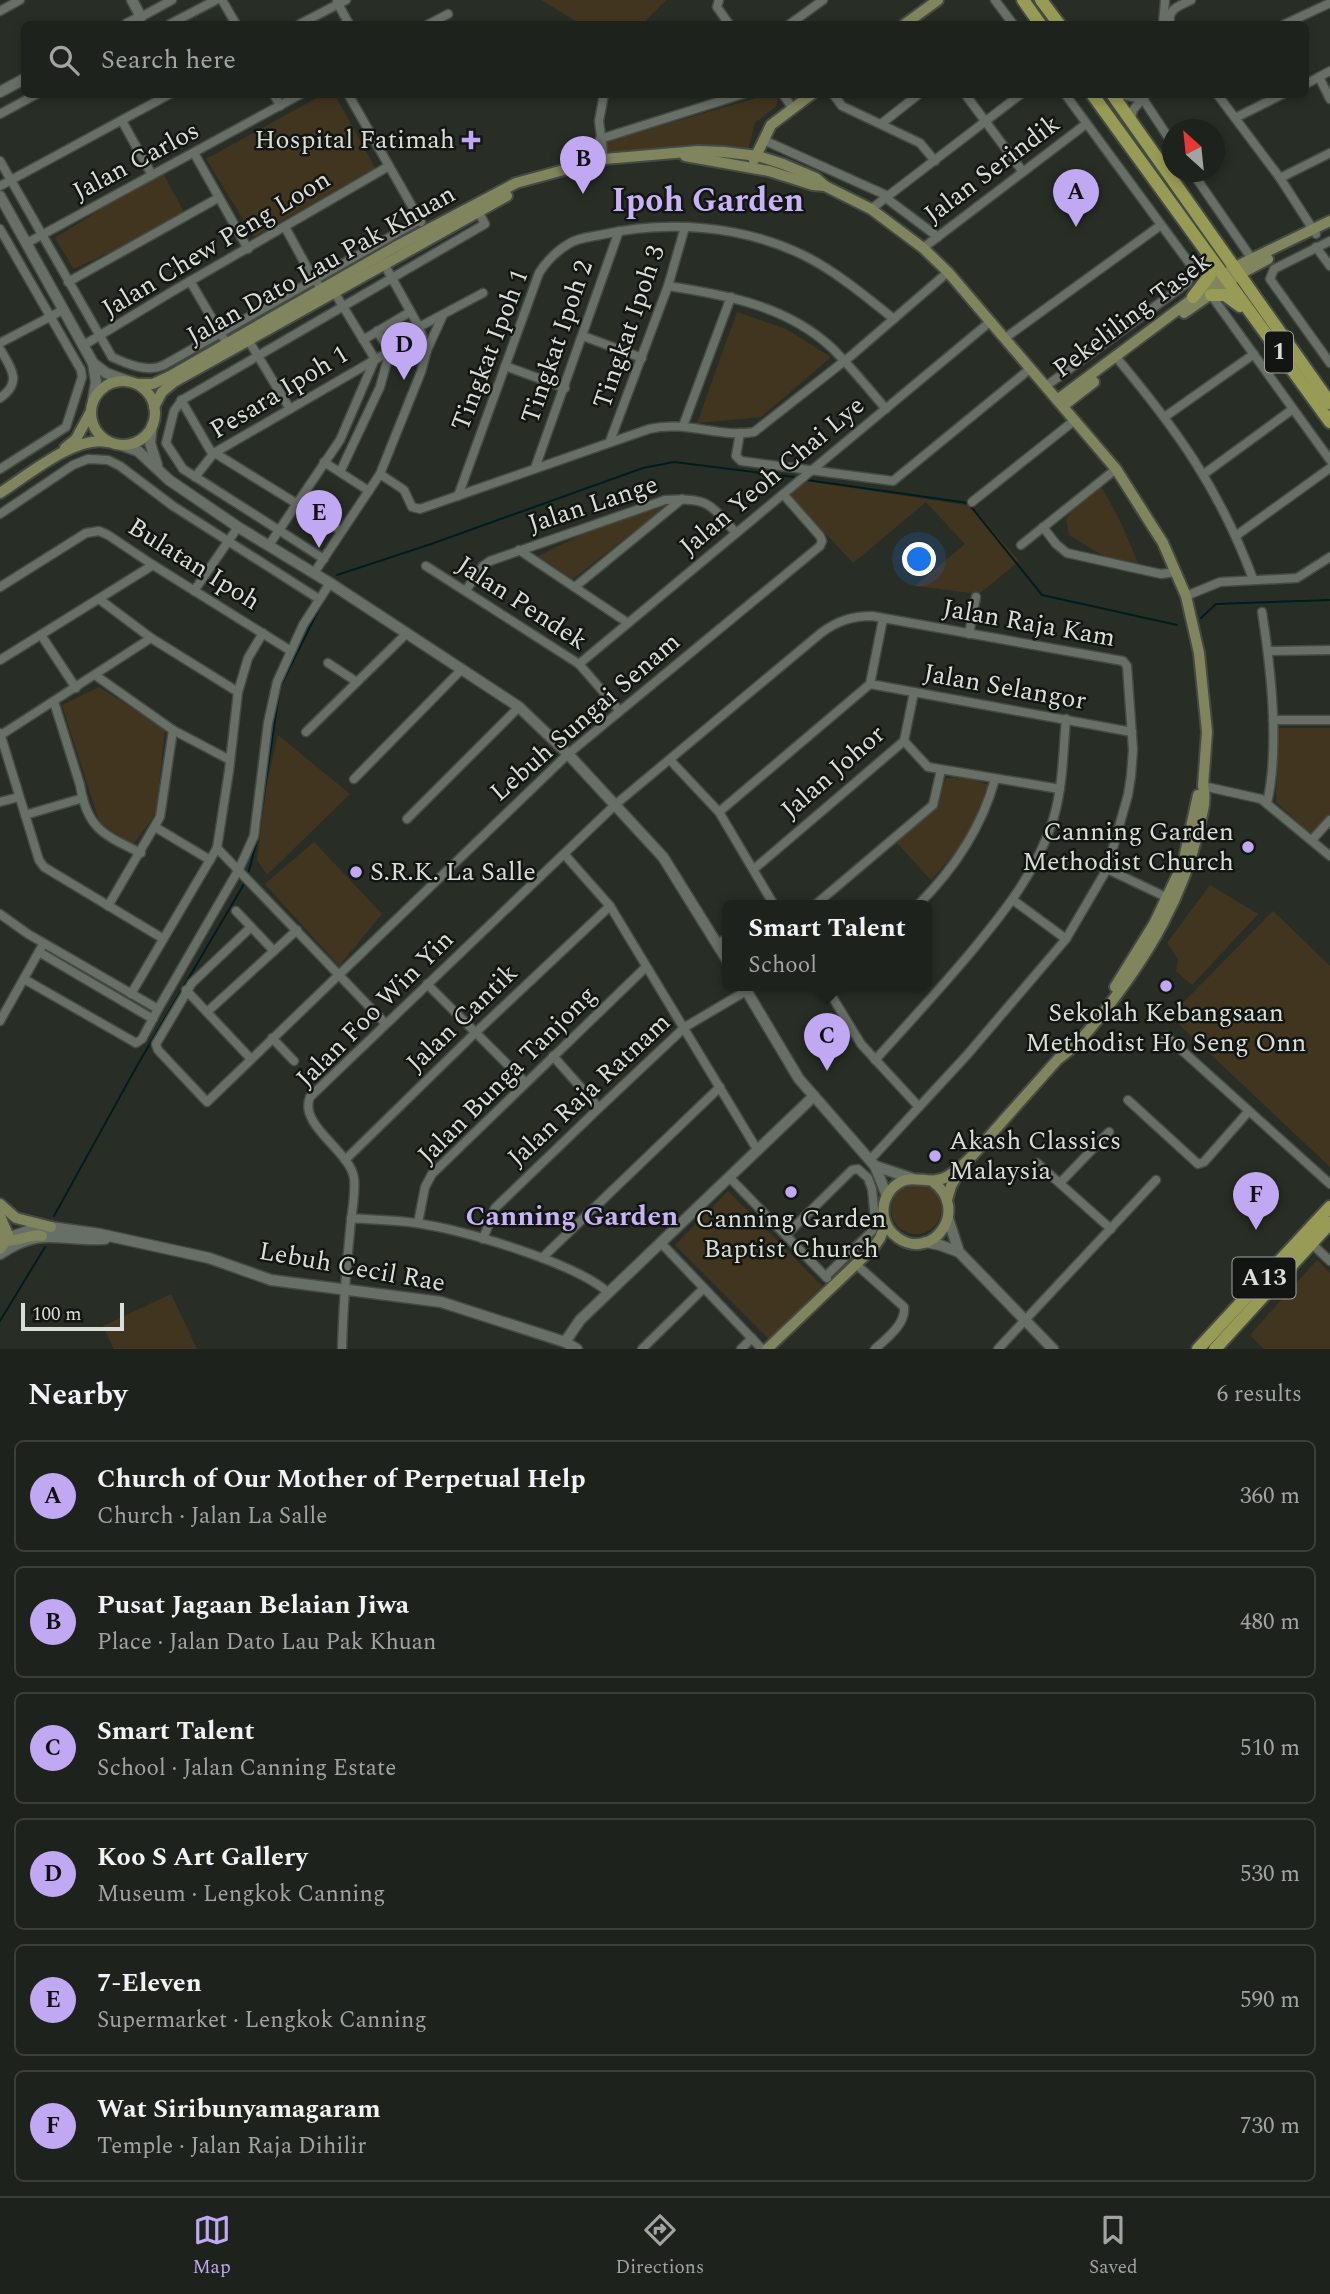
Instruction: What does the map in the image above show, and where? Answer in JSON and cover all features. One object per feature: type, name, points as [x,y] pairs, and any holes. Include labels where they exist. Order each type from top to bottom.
[{"type":"main road","points":[[910,21],[928,0]]},
{"type":"main road","points":[[910,21],[938,0]]},
{"type":"main road","points":[[1023,0],[1039,21]]},
{"type":"main road","points":[[1041,0],[1057,21]]},
{"type":"main road","points":[[783,164],[771,155],[768,142],[775,126],[800,98]]},
{"type":"main road","points":[[754,157],[770,127],[806,98]]},
{"type":"main road","name":"1","points":[[1095,98],[1196,238],[1231,274],[1254,317],[1330,422]]},
{"type":"main road","name":"1","points":[[1117,98],[1231,274],[1330,403]]},
{"type":"main road","points":[[789,110],[769,120],[762,129],[754,157],[758,163],[785,171],[803,182]]},
{"type":"main road","name":"Jalan Dato Lau Pak Khuan","points":[[154,407],[162,392],[174,383],[249,341],[395,247],[516,183],[604,159],[698,152],[754,157],[783,164],[816,178],[825,186],[871,209],[923,248],[991,321],[1116,469],[1163,543],[1186,596],[1206,699],[1207,732],[1203,786]]},
{"type":"main road","name":"Jalan Dato Lau Pak Khuan","points":[[677,154],[769,171],[825,186]]},
{"type":"main road","points":[[698,159],[754,157]]},
{"type":"main road","name":"Jalan Dato Lau Pak Khuan","points":[[133,383],[153,384],[161,380],[326,291],[383,265],[515,191],[527,181]]},
{"type":"main road","points":[[1231,274],[1330,221]]},
{"type":"main road","points":[[1231,274],[1252,259],[1330,227]]},
{"type":"main road","points":[[1194,297],[1209,278],[1210,271],[1196,238]]},
{"type":"main road","name":"Pekeliling Tasek","points":[[1118,359],[1210,295],[1231,274]]},
{"type":"main road","name":"Pekeliling Tasek","points":[[1060,403],[1194,297],[1231,274]]},
{"type":"main road","points":[[1210,295],[1229,297],[1254,317]]},
{"type":"main road","points":[[0,493],[59,455],[89,441],[118,444],[140,439],[152,425],[154,407],[145,390],[133,383],[118,381],[108,384],[99,391],[88,419],[76,439],[59,455]]},
{"type":"main road","points":[[92,404],[93,426],[98,434],[118,444]]},
{"type":"main road","points":[[1058,1059],[1064,1047],[1115,987],[1168,898],[1186,850],[1197,799],[1203,786]]},
{"type":"main road","points":[[947,1200],[951,1186],[964,1164],[1058,1059],[1068,1052],[1117,995],[1147,953],[1175,902],[1196,841],[1204,801],[1203,786]]},
{"type":"main road","points":[[932,1181],[944,1192],[948,1219],[940,1234],[925,1242],[914,1244],[903,1241],[896,1237],[886,1224],[883,1214],[887,1196],[901,1181],[911,1178],[942,1180],[964,1164]]},
{"type":"main road","points":[[0,1204],[22,1221],[51,1227]]},
{"type":"main road","name":"A13","points":[[1198,1349],[1330,1207]]},
{"type":"main road","points":[[0,1216],[3,1242],[17,1241],[36,1234],[42,1236]]},
{"type":"main road","name":"A13","points":[[1215,1349],[1330,1223]]},
{"type":"main road","points":[[764,1349],[830,1280],[874,1247],[886,1224]]},
{"type":"main road","points":[[775,1349],[881,1246],[903,1241]]},
{"type":"street","points":[[0,11],[20,0]]},
{"type":"street","points":[[132,0],[141,17]]},
{"type":"street","points":[[133,21],[172,0]]},
{"type":"street","points":[[176,21],[216,0]]},
{"type":"street","points":[[222,0],[234,21]]},
{"type":"street","points":[[719,0],[717,7],[727,21]]},
{"type":"street","points":[[794,21],[823,0]]},
{"type":"street","points":[[995,0],[1010,21]]},
{"type":"street","points":[[1163,21],[1165,0]]},
{"type":"street","points":[[1170,21],[1173,9],[1191,0]]},
{"type":"street","points":[[305,21],[340,1],[348,21]]},
{"type":"street","points":[[1291,21],[1330,3]]},
{"type":"street","points":[[435,21],[448,14]]},
{"type":"street","points":[[1309,83],[1326,75],[1330,99]]},
{"type":"street","points":[[0,92],[21,81]]},
{"type":"street","points":[[0,114],[30,98]]},
{"type":"street","points":[[0,186],[163,98]]},
{"type":"street","points":[[276,98],[280,106]]},
{"type":"street","name":"Jalan Carlos","points":[[26,243],[294,98]]},
{"type":"street","points":[[350,98],[426,230],[431,233],[449,229]]},
{"type":"street","points":[[603,98],[599,121],[604,159]]},
{"type":"street","points":[[600,139],[730,98]]},
{"type":"street","points":[[784,98],[789,110]]},
{"type":"street","points":[[836,98],[842,106],[920,143],[935,161]]},
{"type":"street","points":[[881,124],[914,98]]},
{"type":"street","points":[[968,98],[1023,172]]},
{"type":"street","points":[[871,209],[1016,98]]},
{"type":"street","points":[[1046,386],[1190,280],[1192,272],[1190,264],[1068,98]]},
{"type":"street","points":[[1130,119],[1133,110],[1143,98]]},
{"type":"street","points":[[1145,98],[1162,127]]},
{"type":"street","points":[[1220,98],[1280,178],[1315,231]]},
{"type":"street","points":[[1235,118],[1275,98]]},
{"type":"street","points":[[122,121],[152,175]]},
{"type":"street","name":"Jalan Serindik","points":[[923,248],[1086,124]]},
{"type":"street","points":[[768,142],[887,197],[938,237]]},
{"type":"street","points":[[194,153],[248,249]]},
{"type":"street","points":[[1280,178],[1330,153]]},
{"type":"street","name":"Jalan Chew Peng Loon","points":[[0,161],[112,356],[156,369],[420,220]]},
{"type":"street","name":"Jalan Chew Peng Loon","points":[[84,345],[389,166]]},
{"type":"street","points":[[1199,182],[1252,259]]},
{"type":"street","points":[[68,282],[218,198]]},
{"type":"street","points":[[1,201],[93,363],[96,382],[92,404]]},
{"type":"street","points":[[324,559],[216,492],[181,466],[166,443],[174,411],[181,400],[485,224],[478,211]]},
{"type":"street","points":[[1005,338],[1161,225]]},
{"type":"street","points":[[269,545],[340,440],[375,359],[343,307],[314,280],[285,227]]},
{"type":"street","name":"Tingkat Ipoh 1","points":[[458,496],[544,265],[572,242],[618,231],[654,227],[685,227],[747,236],[800,254],[847,281],[894,319]]},
{"type":"street","name":"Tingkat Ipoh 3","points":[[610,441],[668,286],[685,227]]},
{"type":"street","points":[[0,229],[82,372],[72,412],[63,430],[0,470]]},
{"type":"street","name":"Tingkat Ipoh 2","points":[[535,468],[618,231]]},
{"type":"street","points":[[1330,241],[1274,269],[1270,279],[1330,363]]},
{"type":"street","points":[[395,247],[384,256],[383,265],[419,327],[427,350]]},
{"type":"street","points":[[1316,247],[1330,266]]},
{"type":"street","points":[[380,474],[404,490],[409,503],[416,509],[424,509],[610,441],[656,427],[683,426],[740,433],[754,432],[845,361],[948,272]]},
{"type":"street","points":[[190,281],[227,344],[243,337],[249,341],[289,409]]},
{"type":"street","points":[[668,286],[762,305],[804,326],[845,361],[886,409]]},
{"type":"street","points":[[419,327],[483,293]]},
{"type":"street","name":"Pekeliling Tasek","points":[[1210,295],[1330,460]]},
{"type":"street","points":[[683,426],[732,297]]},
{"type":"street","points":[[0,343],[63,310]]},
{"type":"street","points":[[363,340],[410,312]]},
{"type":"street","points":[[314,573],[380,474],[443,314]]},
{"type":"street","name":"Jalan Yeoh Chai Lye","points":[[579,664],[991,321]]},
{"type":"street","points":[[340,472],[380,387],[390,351],[377,331]]},
{"type":"street","points":[[583,336],[642,358]]},
{"type":"street","points":[[0,349],[13,372],[14,380],[10,389],[0,398]]},
{"type":"street","name":"Pesara Ipoh 1","points":[[195,477],[214,453],[390,351]]},
{"type":"street","points":[[1166,416],[1254,354]]},
{"type":"street","points":[[1118,359],[1166,416],[1205,474],[1237,535],[1253,579]]},
{"type":"street","points":[[93,363],[106,373],[133,383]]},
{"type":"street","points":[[505,366],[565,388]]},
{"type":"street","points":[[740,433],[736,456],[739,461],[895,481],[1031,368]]},
{"type":"street","points":[[181,400],[207,446],[214,453],[341,531]]},
{"type":"street","points":[[1205,474],[1293,409]]},
{"type":"street","points":[[972,502],[1075,420]]},
{"type":"street","points":[[152,425],[152,451],[158,469]]},
{"type":"street","points":[[118,444],[138,451],[169,480],[238,527],[330,583],[519,707],[568,754],[663,857],[722,951]]},
{"type":"street","points":[[0,514],[73,465],[88,459],[102,459],[120,466],[173,506],[319,599]]},
{"type":"street","points":[[324,462],[369,491]]},
{"type":"street","points":[[1237,535],[1330,468]]},
{"type":"street","points":[[1021,545],[1116,469]]},
{"type":"street","points":[[207,506],[216,492]]},
{"type":"street","name":"Lebuh Sungai Senam","points":[[339,977],[568,754],[821,544],[820,536],[783,494]]},
{"type":"street","points":[[576,586],[682,499]]},
{"type":"street","name":"Jalan Lange","points":[[466,590],[483,566],[519,550],[665,500],[682,499],[707,503],[736,533]]},
{"type":"street","points":[[194,591],[238,527]]},
{"type":"street","points":[[1043,527],[1067,553],[1161,574],[1177,572]]},
{"type":"street","name":"Bulatan Ipoh","points":[[0,587],[90,531],[104,533],[291,651]]},
{"type":"street","points":[[519,550],[628,623]]},
{"type":"street","points":[[1186,596],[1220,582],[1297,578],[1330,557]]},
{"type":"street","points":[[0,660],[153,565]]},
{"type":"street","name":"Jalan Pendek","points":[[426,566],[579,664],[620,710]]},
{"type":"street","points":[[24,979],[136,1043],[140,1042],[239,869],[254,836],[268,723],[277,682],[291,651],[330,583]]},
{"type":"street","points":[[970,634],[976,597]]},
{"type":"street","points":[[99,599],[150,638],[238,692]]},
{"type":"street","points":[[1262,612],[1273,720],[1270,791],[1267,803]]},
{"type":"street","name":"Jalan Raja Kam","points":[[615,804],[834,624],[860,616],[1123,661],[1127,666],[1133,750],[1128,795],[1107,869],[1066,939],[873,1163]]},
{"type":"street","points":[[719,812],[870,684],[883,619]]},
{"type":"street","points":[[131,994],[217,848],[238,692],[248,658],[263,632]]},
{"type":"street","points":[[306,732],[406,634]]},
{"type":"street","points":[[41,635],[76,688]]},
{"type":"street","points":[[150,638],[76,688],[0,734],[39,860],[46,870],[162,939]]},
{"type":"street","points":[[1268,651],[1330,650]]},
{"type":"street","points":[[328,663],[357,682]]},
{"type":"street","points":[[354,779],[462,669]]},
{"type":"street","points":[[95,675],[173,730],[230,760]]},
{"type":"street","name":"Jalan Selangor","points":[[870,684],[1132,732]]},
{"type":"street","name":"Jalan Johor","points":[[754,869],[904,741],[914,692]]},
{"type":"street","points":[[54,702],[82,798],[91,818],[101,832],[141,853]]},
{"type":"street","points":[[407,819],[519,707]]},
{"type":"street","points":[[874,1060],[944,984],[1013,900],[1046,841],[1054,818],[1060,789],[1066,719]]},
{"type":"street","points":[[1273,720],[1330,720]]},
{"type":"street","points":[[108,906],[155,827],[163,805],[173,730]]},
{"type":"street","points":[[904,741],[928,767],[1060,789]]},
{"type":"street","points":[[670,760],[719,812],[771,900]]},
{"type":"street","points":[[822,900],[933,805],[941,770]]},
{"type":"street","points":[[922,900],[974,834],[988,807],[995,779]]},
{"type":"street","points":[[1203,786],[1255,797],[1267,803],[1330,856]]},
{"type":"street","points":[[0,802],[19,797]]},
{"type":"street","points":[[25,816],[82,798]]},
{"type":"street","name":"Jalan Foo Win Yin","points":[[342,1349],[344,1289],[354,1177],[345,1160],[310,1116],[308,1102],[385,1024],[615,804]]},
{"type":"street","points":[[1312,840],[1330,820]]},
{"type":"street","points":[[155,827],[210,860]]},
{"type":"street","points":[[217,848],[385,1024]]},
{"type":"street","points":[[564,854],[610,906],[758,1151]]},
{"type":"street","points":[[1107,869],[1168,898]]},
{"type":"street","points":[[1013,900],[1066,939]]},
{"type":"street","name":"Jalan Cantik","points":[[345,1160],[610,906]]},
{"type":"street","points":[[236,911],[274,951]]},
{"type":"street","points":[[0,914],[44,943],[158,1009]]},
{"type":"street","points":[[251,927],[186,990],[157,1042],[156,1048],[207,1102],[339,977]]},
{"type":"street","points":[[207,1012],[297,930]]},
{"type":"street","points":[[718,944],[722,941]]},
{"type":"street","points":[[0,1021],[44,943]]},
{"type":"street","points":[[39,952],[153,1019]]},
{"type":"street","name":"Jalan Bunga Tanjong","points":[[418,1223],[425,1187],[432,1174],[646,967]]},
{"type":"street","points":[[427,984],[474,1034],[525,1082]]},
{"type":"street","points":[[186,990],[251,1059]]},
{"type":"street","name":"Jalan Raja Ratnam","points":[[483,1239],[495,1208],[685,1027],[740,991]]},
{"type":"street","points":[[747,991],[799,1079],[873,1163],[887,1196]]},
{"type":"street","points":[[830,991],[861,1044],[919,1107]]},
{"type":"street","points":[[1166,1035],[1330,1184]]},
{"type":"street","points":[[272,1038],[295,1061]]},
{"type":"street","points":[[553,1056],[599,1108]]},
{"type":"street","points":[[542,1258],[720,1087]]},
{"type":"street","points":[[565,1342],[580,1320],[814,1096]]},
{"type":"street","points":[[1128,1100],[1198,1164],[1204,1162],[1248,1112]]},
{"type":"street","points":[[1060,1183],[1109,1132]]},
{"type":"street","points":[[873,1163],[911,1178]]},
{"type":"street","points":[[1037,1163],[1111,1229]]},
{"type":"street","points":[[729,1177],[830,1280],[872,1231],[876,1219],[870,1182],[855,1168],[786,1235]]},
{"type":"street","points":[[999,1349],[1156,1180]]},
{"type":"street","points":[[351,1218],[418,1223],[483,1239],[542,1258],[595,1281],[609,1293]]},
{"type":"street","points":[[948,1219],[959,1252]]},
{"type":"street","name":"Lebuh Cecil Rae","points":[[3,1242],[51,1227],[100,1234],[209,1258],[271,1280],[441,1301],[565,1342],[577,1349]]},
{"type":"street","name":"Lebuh Cecil Rae","points":[[42,1236],[91,1240],[116,1238]]},
{"type":"street","points":[[925,1242],[959,1252],[1053,1349]]},
{"type":"street","points":[[661,1243],[764,1349]]},
{"type":"street","points":[[1311,1243],[1330,1261]]},
{"type":"street","points":[[859,1267],[904,1307],[904,1318],[875,1349]]},
{"type":"street","points":[[642,1349],[704,1288]]},
{"type":"street","points":[[741,1349],[752,1338]]},
{"type":"shaded area","points":[[541,0],[666,0],[645,21],[576,21]]},
{"type":"shaded area","points":[[317,98],[337,98],[375,168],[254,237],[206,159]]},
{"type":"shaded area","points":[[778,98],[776,106],[755,123],[748,150],[694,146],[607,153],[604,142],[753,99]]},
{"type":"shaded area","points":[[162,171],[186,216],[74,269],[55,238]]},
{"type":"shaded area","points":[[737,312],[786,329],[831,357],[761,417],[697,423]]},
{"type":"shaded area","points":[[806,481],[971,506],[1019,561],[979,594],[915,586],[965,544],[926,502],[853,563],[789,494]]},
{"type":"shaded area","points":[[1101,486],[1138,563],[1105,557],[1069,535],[1066,519],[1082,497]]},
{"type":"shaded area","points":[[665,507],[573,579],[538,556],[610,521]]},
{"type":"shaded area","points":[[99,687],[165,729],[156,813],[133,845],[100,824],[62,705]]},
{"type":"shaded area","points":[[1278,728],[1330,728],[1330,815],[1311,834],[1276,802]]},
{"type":"shaded area","points":[[278,735],[350,794],[267,875],[257,860],[267,783]]},
{"type":"shaded area","points":[[947,778],[969,778],[989,785],[964,843],[931,880],[896,842],[938,802],[941,787]]},
{"type":"shaded area","points":[[314,842],[382,914],[339,966],[265,884]]},
{"type":"shaded area","points":[[1210,885],[1258,914],[1192,985],[1176,971],[1178,959],[1167,943]]},
{"type":"shaded area","points":[[1273,911],[1330,966],[1330,1167],[1170,1016]]},
{"type":"shaded area","points":[[916,1184],[934,1191],[941,1209],[934,1227],[916,1234],[898,1227],[891,1209],[898,1191]]},
{"type":"shaded area","points":[[728,1191],[822,1286],[769,1339],[675,1245]]},
{"type":"shaded area","points":[[1317,1260],[1330,1273],[1330,1349],[1264,1349],[1250,1335]]},
{"type":"shaded area","points":[[171,1294],[197,1349],[114,1349],[103,1326]]},
{"type":"waterway","points":[[337,575],[643,468],[674,462],[794,477]]},
{"type":"waterway","points":[[807,480],[968,503],[1042,595],[1177,625]]},
{"type":"waterway","points":[[1201,618],[1216,604],[1330,600]]},
{"type":"waterway","points":[[258,834],[280,687],[322,603]]},
{"type":"waterway","points":[[249,871],[257,840]]},
{"type":"waterway","points":[[54,1216],[138,1064],[244,884]]},
{"type":"waterway","points":[[0,1321],[45,1247]]},
{"type":"place","name":"Hospital Fatimah","points":[[471,140]]},
{"type":"place","name":"Pusat Jagaan Belaian Jiwa","points":[[583,194]]},
{"type":"place","name":"Church of Our Mother of Perpetual Help","points":[[1076,227]]},
{"type":"place","name":"Koo S Art Gallery","points":[[404,380]]},
{"type":"place","name":"7-Eleven","points":[[319,548]]},
{"type":"place","name":"Canning Garden Methodist Church","points":[[1248,847]]},
{"type":"place","name":"S.R.K. La Salle","points":[[356,872]]},
{"type":"place","name":"Sekolah Kebangsaan Methodist Ho Seng Onn","points":[[1166,986]]},
{"type":"place","name":"Smart Talent","points":[[827,1071]]},
{"type":"place","name":"Akash Classics Malaysia","points":[[935,1156]]},
{"type":"place","name":"Canning Garden Baptist Church","points":[[791,1192]]},
{"type":"place","name":"Wat Siribunyamagaram","points":[[1256,1230]]},
{"type":"district","name":"Ipoh Garden","points":[[708,201]]},
{"type":"district","name":"Canning Garden","points":[[572,1216]]}]
